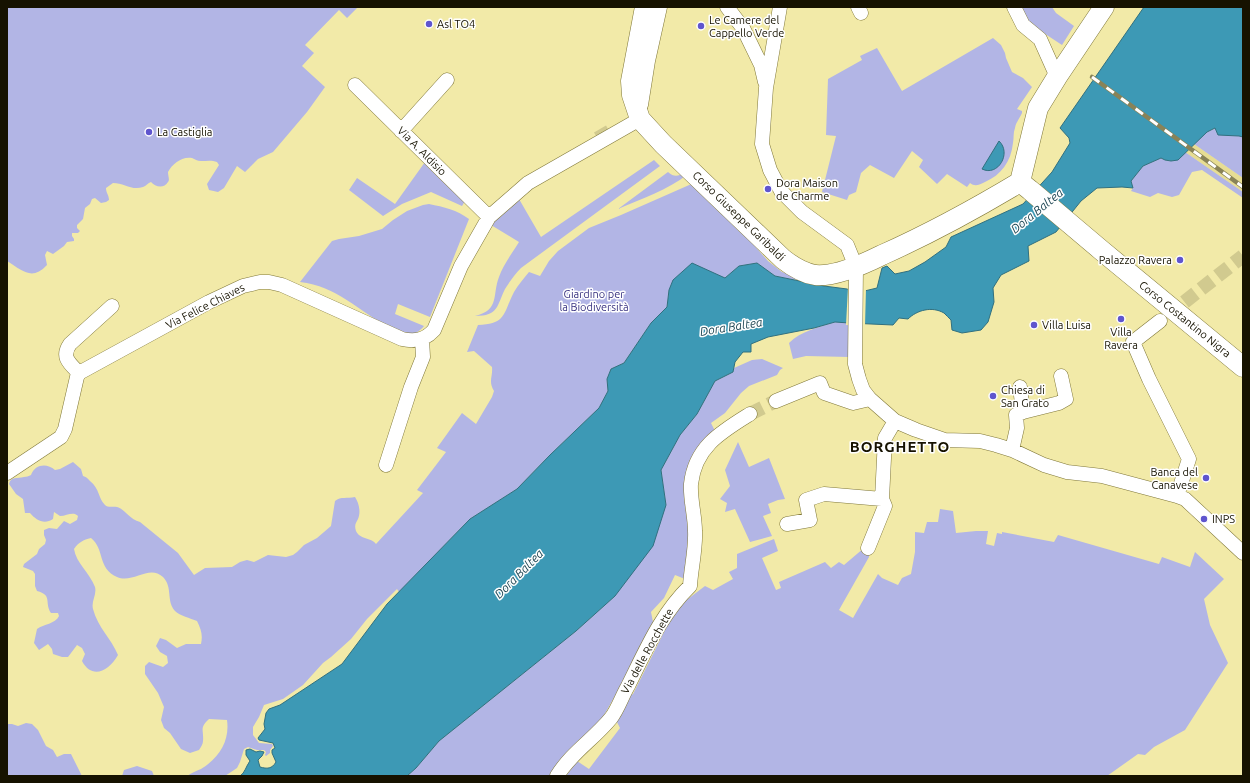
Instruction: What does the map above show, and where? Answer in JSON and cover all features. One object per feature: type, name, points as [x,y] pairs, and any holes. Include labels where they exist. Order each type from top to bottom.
[{"type":"main road","name":"Corso Giuseppe Garibaldi","points":[[645,7],[631,81],[632,95],[641,112],[663,144],[792,266],[815,275],[856,274],[923,236],[988,202],[1025,186]]},
{"type":"main road","points":[[1025,186],[1038,108],[1104,7]]},
{"type":"main road","name":"Corso Costantino Nigra","points":[[1025,186],[1243,367]]},
{"type":"street","points":[[386,465],[411,387],[423,356],[422,339],[429,336],[434,330],[461,266],[489,217],[528,183],[641,112],[648,61],[660,7]]},
{"type":"street","points":[[727,7],[743,28],[761,65],[766,88]]},
{"type":"street","points":[[780,7],[766,88],[762,144],[770,170],[781,191],[802,212],[847,245],[856,274],[855,364],[863,390],[870,399],[895,421],[945,440],[980,441],[1012,450],[1044,465],[1067,472],[1102,476],[1178,496],[1185,499],[1243,552]]},
{"type":"street","points":[[1014,7],[1023,25],[1040,39],[1057,77]]},
{"type":"street","points":[[401,131],[447,80]]},
{"type":"street","name":"Via A. Aldisio","points":[[355,85],[489,217]]},
{"type":"street","name":"Via Felice Chiaves","points":[[78,373],[210,302],[243,286],[260,282],[269,282],[282,285],[402,339],[415,341],[422,339]]},
{"type":"street","points":[[7,473],[61,437],[65,429],[78,373],[68,362],[66,349],[94,315],[112,306]]},
{"type":"street","points":[[1160,321],[1133,342],[1149,379],[1189,459],[1178,496]]},
{"type":"street","points":[[1012,450],[1017,428],[1016,415],[1059,404],[1066,399],[1062,376]]},
{"type":"street","points":[[776,401],[820,383],[824,393],[840,399],[853,403],[870,399]]},
{"type":"street","points":[[1020,387],[1023,412]]},
{"type":"street","name":"Via delle Rocchette","points":[[557,776],[572,756],[612,717],[663,618],[678,598],[690,586],[696,531],[691,485],[697,460],[710,443],[729,427],[750,414]]},
{"type":"street","points":[[868,548],[885,506],[882,499],[885,438],[895,421]]},
{"type":"street","points":[[787,524],[810,520],[806,500],[824,494],[882,499]]},
{"type":"shaded area","points":[[1194,144],[1243,178],[1243,192],[1185,152]]},
{"type":"green space","name":"La Castiglia","points":[[7,7],[358,7],[347,18],[339,10],[305,45],[314,53],[302,66],[325,87],[307,112],[273,152],[258,159],[245,172],[237,166],[224,188],[218,192],[209,190],[207,184],[219,165],[217,162],[200,161],[192,158],[181,159],[172,166],[168,172],[169,181],[164,186],[157,186],[151,182],[144,187],[135,188],[113,183],[106,188],[109,200],[101,203],[95,198],[92,199],[90,204],[85,208],[83,219],[77,225],[77,228],[80,231],[78,233],[72,233],[74,241],[67,242],[53,254],[47,251],[45,255],[47,265],[37,273],[27,273],[7,261]]},
{"type":"green space","points":[[1020,7],[1052,7],[1056,13],[1074,26],[1062,45],[1027,22]]},
{"type":"green space","points":[[993,38],[1001,45],[1012,72],[1023,78],[1032,87],[1017,109],[1022,111],[1022,113],[1014,130],[1012,150],[1004,167],[996,176],[981,184],[974,185],[970,183],[967,187],[947,174],[937,184],[919,167],[923,160],[912,151],[894,178],[870,165],[861,173],[856,192],[849,195],[847,200],[822,192],[836,136],[826,135],[828,79],[862,60],[860,56],[877,48],[902,91]]},
{"type":"green space","points":[[1216,128],[1243,137],[1243,178],[1194,144],[1207,132]]},
{"type":"green space","points":[[1185,152],[1243,192],[1243,198],[1202,170],[1192,172],[1179,195],[1172,197],[1158,193],[1150,197],[1131,191],[1133,188],[1131,181],[1143,166],[1161,158],[1168,161],[1174,160]]},
{"type":"green space","points":[[654,160],[660,166],[521,268],[505,289],[493,312],[475,316],[483,313],[492,306],[501,272],[519,242],[491,225],[519,199],[541,237]]},
{"type":"green space","points":[[425,162],[465,201],[462,206],[431,192],[402,204],[383,216],[349,190],[357,178],[395,204]]},
{"type":"green space","points":[[668,172],[675,176],[686,172],[688,174],[672,185],[618,209]]},
{"type":"green space","name":"Giardino per la Biodiversità","points":[[696,182],[768,261],[782,272],[794,276],[796,280],[775,276],[757,263],[739,266],[725,278],[669,290],[667,307],[651,323],[624,363],[611,369],[607,379],[608,391],[599,408],[517,489],[470,519],[399,592],[397,589],[367,619],[351,639],[323,663],[303,685],[283,699],[264,705],[253,727],[253,735],[259,743],[272,744],[273,746],[270,753],[266,756],[266,752],[264,750],[257,750],[248,747],[244,749],[237,768],[225,776],[187,776],[207,765],[218,754],[227,735],[227,720],[209,719],[206,722],[203,727],[203,743],[199,750],[190,753],[181,749],[170,733],[164,728],[161,720],[164,707],[158,693],[145,674],[145,666],[149,662],[163,667],[168,663],[167,656],[160,652],[156,646],[160,638],[166,640],[177,648],[186,644],[201,644],[202,635],[200,627],[197,621],[182,616],[172,607],[168,585],[163,577],[152,572],[129,578],[117,577],[106,569],[98,547],[91,538],[81,542],[74,549],[75,554],[95,587],[93,609],[95,616],[118,655],[105,669],[95,672],[86,667],[82,661],[85,654],[82,648],[77,645],[68,657],[62,657],[53,654],[52,649],[48,644],[39,650],[34,643],[37,629],[55,621],[59,616],[58,613],[51,613],[47,597],[37,591],[35,586],[35,574],[33,571],[23,567],[24,564],[37,554],[39,549],[45,544],[46,540],[44,530],[49,528],[57,529],[64,521],[70,524],[77,520],[78,516],[72,514],[60,516],[54,512],[53,519],[50,521],[43,522],[38,520],[30,513],[25,513],[23,499],[16,494],[9,484],[11,480],[31,475],[38,467],[48,466],[55,470],[73,462],[81,469],[83,476],[96,487],[105,505],[120,508],[133,519],[140,522],[178,553],[194,575],[205,568],[232,567],[247,560],[254,562],[268,555],[286,557],[293,555],[304,545],[317,538],[331,526],[335,501],[342,498],[355,497],[359,511],[359,516],[355,526],[356,531],[360,536],[371,540],[376,544],[423,493],[417,490],[446,452],[437,448],[462,413],[476,424],[492,397],[494,391],[491,382],[492,367],[474,351],[467,352],[478,325],[499,320],[503,316],[516,289],[529,272],[540,276],[549,261],[558,251],[589,228]]},
{"type":"green space","points":[[429,204],[450,209],[469,219],[430,317],[398,304],[395,314],[424,326],[416,333],[408,335],[399,333],[325,288],[300,282],[332,241],[359,236],[382,229],[407,211]]},
{"type":"green space","points":[[835,322],[852,323],[849,357],[806,356],[793,359],[789,343],[805,332]]},
{"type":"green space","points":[[762,359],[783,368],[777,375],[749,386],[741,393],[725,413],[711,423],[716,433],[695,459],[690,581],[675,575],[664,598],[651,612],[654,627],[603,717],[550,776],[407,776],[416,768],[439,741],[576,631],[615,596],[666,505],[661,470],[680,435],[697,414],[715,381],[733,372],[734,368],[752,360]]},
{"type":"green space","points":[[738,442],[749,467],[769,458],[785,499],[768,504],[771,513],[763,516],[772,536],[750,542],[735,509],[725,512],[727,503],[720,499],[730,486],[725,470]]},
{"type":"green space","points":[[940,509],[953,511],[956,533],[988,531],[986,544],[994,546],[997,533],[1002,534],[1002,532],[1054,542],[1058,535],[1159,564],[1162,557],[1190,567],[1195,552],[1224,579],[1204,599],[1210,625],[1228,663],[1185,730],[1154,747],[1145,755],[1138,754],[1107,776],[566,776],[577,761],[589,769],[620,728],[615,718],[629,696],[633,694],[676,608],[705,586],[713,590],[733,579],[729,572],[737,568],[737,554],[774,539],[778,551],[762,558],[776,590],[781,588],[779,582],[825,562],[831,568],[839,562],[844,565],[864,548],[869,554],[869,557],[839,610],[853,618],[878,574],[882,578],[898,585],[902,578],[911,574],[915,552],[915,532],[924,533],[927,522],[938,522]]},
{"type":"green space","points":[[26,723],[32,724],[38,730],[46,746],[53,750],[57,757],[64,754],[71,754],[82,776],[7,776],[7,724],[18,726]]},
{"type":"green space","points":[[137,766],[152,771],[154,776],[122,776],[124,770]]},
{"type":"water","name":"Dora Baltea","points":[[1144,7],[1243,7],[1243,137],[1218,135],[1215,128],[1207,132],[1178,160],[1171,161],[1161,158],[1143,166],[1131,181],[1133,188],[1097,188],[1081,201],[1056,232],[1028,246],[1029,261],[1001,275],[993,288],[994,302],[988,322],[981,330],[962,333],[952,330],[951,320],[944,313],[930,309],[920,311],[908,319],[899,318],[893,325],[835,322],[814,328],[768,337],[751,344],[751,352],[743,352],[735,362],[733,372],[715,381],[697,414],[680,435],[661,470],[666,505],[653,546],[615,596],[576,631],[439,741],[416,768],[407,776],[240,776],[250,761],[246,755],[246,750],[250,749],[256,752],[264,752],[258,760],[260,767],[269,768],[276,762],[272,753],[272,750],[275,748],[273,743],[259,740],[258,738],[265,729],[264,724],[266,713],[269,709],[280,705],[342,664],[387,604],[470,519],[517,489],[599,408],[608,391],[607,379],[611,369],[624,363],[651,323],[667,307],[669,290],[673,280],[692,263],[725,278],[739,266],[757,263],[775,276],[847,289],[856,293],[877,288],[882,268],[887,266],[895,274],[909,271],[925,262],[946,247],[951,237],[1023,204],[1052,172],[1070,143],[1069,138],[1060,128]]},
{"type":"water","points":[[999,141],[1003,146],[1004,157],[998,167],[988,171],[982,169]]},
{"type":"pier","points":[[848,287],[856,291],[866,288],[865,326],[846,325]]},
{"type":"tunnel","points":[[600,129],[603,134]]},
{"type":"tunnel","points":[[1168,315],[1243,256]]},
{"type":"tunnel","points":[[750,414],[776,401]]},
{"type":"railway","points":[[1092,77],[1243,187]]},
{"type":"place","name":"Asl TO4","points":[[429,24]]},
{"type":"place","name":"Le Camere del Cappello Verde","points":[[701,26]]},
{"type":"place","name":"La Castiglia","points":[[149,132]]},
{"type":"place","name":"Dora Maison de Charme","points":[[768,189]]},
{"type":"place","name":"Palazzo Ravera","points":[[1180,260]]},
{"type":"place","name":"Villa Ravera","points":[[1121,319]]},
{"type":"place","name":"Villa Luisa","points":[[1034,325]]},
{"type":"place","name":"Chiesa di San Grato","points":[[993,396]]},
{"type":"place","name":"Banca del Canavese","points":[[1206,478]]},
{"type":"place","name":"INPS","points":[[1204,519]]},
{"type":"district","name":"BORGHETTO","points":[[900,447]]}]
